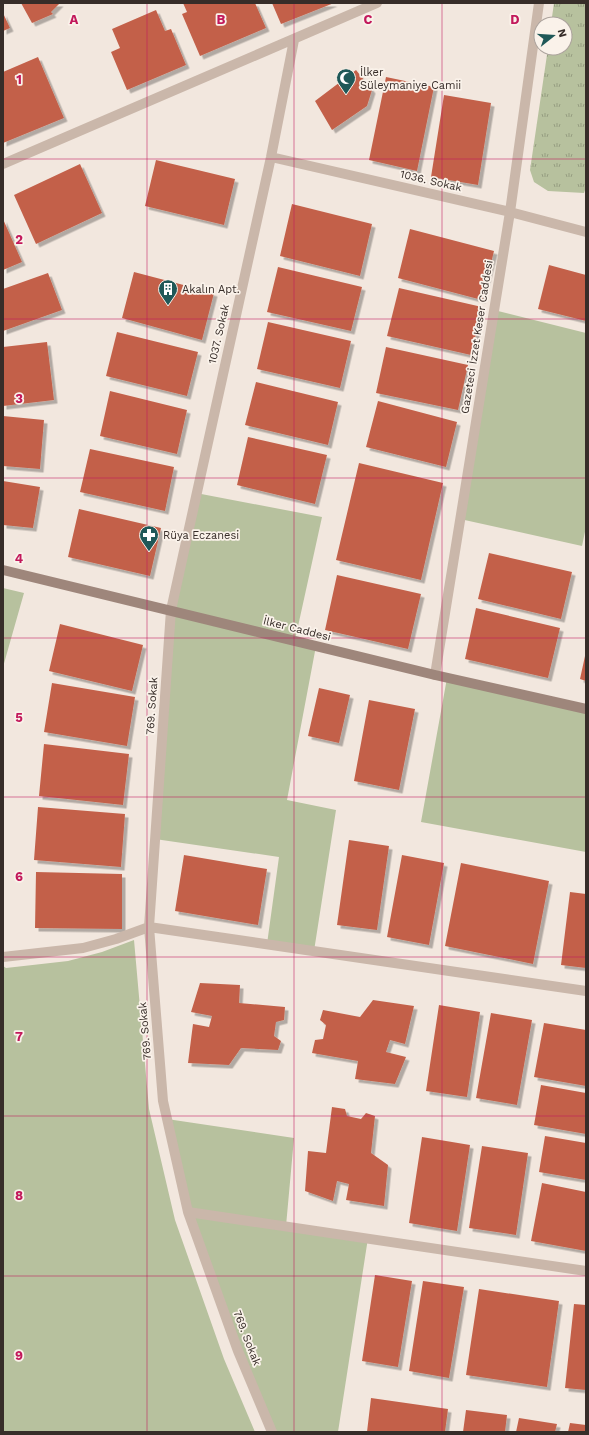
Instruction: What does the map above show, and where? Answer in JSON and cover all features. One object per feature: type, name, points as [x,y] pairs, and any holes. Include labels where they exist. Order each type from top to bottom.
[{"type":"main road","name":"İlker Caddesi","points":[[3,570],[435,675],[586,709]]},
{"type":"street","points":[[3,164],[377,3]]},
{"type":"street","name":"Gazeteci İzzet Keser Caddesi","points":[[435,675],[510,212],[539,3]]},
{"type":"street","name":"1037. Sokak","points":[[171,610],[271,157],[294,40]]},
{"type":"street","name":"1036. Sokak","points":[[271,157],[510,212],[586,232]]},
{"type":"street","name":"769. Sokak","points":[[171,610],[149,927],[163,1102],[188,1212],[238,1351],[272,1432]]},
{"type":"street","points":[[3,957],[83,948],[116,939],[149,927],[586,991]]},
{"type":"street","points":[[188,1212],[586,1271]]},
{"type":"green space","points":[[554,3],[586,3],[586,187],[584,193],[548,191],[534,182],[530,170],[547,56],[573,56],[573,16],[552,16]]},
{"type":"green space","points":[[494,310],[586,333],[586,527],[582,546],[460,519]]},
{"type":"green space","points":[[196,493],[322,517],[295,640],[316,646],[287,800],[336,810],[314,951],[267,944],[279,857],[155,839],[171,610]]},
{"type":"green space","points":[[3,588],[24,593],[3,667]]},
{"type":"green space","points":[[447,678],[586,709],[586,852],[421,822]]},
{"type":"green space","points":[[134,940],[149,1109],[175,1220],[224,1359],[255,1432],[3,1432],[3,966],[6,968],[68,961],[102,952]]},
{"type":"green space","points":[[167,1119],[294,1138],[286,1226],[368,1238],[338,1432],[272,1432],[188,1212]]},
{"type":"building","points":[[21,3],[60,3],[51,12],[53,14],[32,23]]},
{"type":"building","points":[[183,3],[255,3],[266,28],[200,56],[182,14],[187,12]]},
{"type":"building","points":[[272,3],[334,3],[281,24]]},
{"type":"building","points":[[156,10],[165,31],[171,29],[186,65],[127,90],[111,52],[120,48],[112,29]]},
{"type":"building","points":[[3,13],[10,28],[3,31]]},
{"type":"building","points":[[38,57],[64,118],[3,143],[3,72]]},
{"type":"building","name":"İlker Süleymaniye Camii","points":[[356,70],[372,90],[367,106],[332,130],[315,101]]},
{"type":"building","points":[[386,77],[434,87],[417,171],[369,160]]},
{"type":"building","points":[[444,95],[491,103],[478,185],[431,177]]},
{"type":"building","points":[[156,160],[235,179],[224,225],[145,206]]},
{"type":"building","points":[[80,164],[102,213],[36,244],[14,195]]},
{"type":"building","points":[[292,204],[372,224],[360,276],[280,256]]},
{"type":"building","points":[[3,219],[22,262],[3,270]]},
{"type":"building","points":[[410,229],[494,251],[482,300],[398,278]]},
{"type":"building","points":[[549,265],[586,275],[586,321],[538,309]]},
{"type":"building","points":[[278,267],[362,287],[351,331],[267,312]]},
{"type":"building","name":"Akalın Apt.","points":[[134,272],[214,293],[202,340],[122,318]]},
{"type":"building","points":[[48,273],[62,310],[3,331],[3,289]]},
{"type":"building","points":[[399,288],[482,307],[471,355],[387,336]]},
{"type":"building","points":[[268,322],[351,341],[340,388],[257,369]]},
{"type":"building","points":[[117,332],[198,352],[187,396],[106,376]]},
{"type":"building","points":[[47,342],[54,400],[3,406],[3,347]]},
{"type":"building","points":[[386,347],[468,365],[458,410],[376,393]]},
{"type":"building","points":[[256,382],[338,402],[328,445],[245,425]]},
{"type":"building","points":[[110,391],[187,410],[177,454],[100,436]]},
{"type":"building","points":[[378,401],[457,422],[446,467],[366,447]]},
{"type":"building","points":[[3,416],[44,420],[40,469],[3,466]]},
{"type":"building","points":[[248,437],[327,455],[315,504],[237,485]]},
{"type":"building","points":[[90,449],[174,467],[165,511],[80,492]]},
{"type":"building","points":[[359,463],[443,483],[421,580],[336,560]]},
{"type":"building","points":[[3,481],[40,487],[33,528],[3,525]]},
{"type":"building","points":[[79,509],[161,528],[150,576],[68,557]]},
{"type":"building","points":[[489,553],[572,572],[561,619],[478,599]]},
{"type":"building","points":[[337,575],[421,594],[408,649],[325,630]]},
{"type":"building","points":[[476,608],[560,628],[548,678],[465,659]]},
{"type":"building","points":[[60,624],[143,645],[132,691],[49,671]]},
{"type":"building","points":[[586,656],[586,681],[580,679]]},
{"type":"building","points":[[52,683],[135,697],[127,746],[44,732]]},
{"type":"building","points":[[319,688],[350,695],[339,743],[308,736]]},
{"type":"building","points":[[369,700],[415,709],[399,790],[354,781]]},
{"type":"building","points":[[44,744],[129,754],[123,805],[39,796]]},
{"type":"building","points":[[38,807],[125,814],[121,867],[34,860]]},
{"type":"building","points":[[349,840],[389,846],[377,930],[337,925]]},
{"type":"building","points":[[184,855],[267,869],[258,925],[175,911]]},
{"type":"building","points":[[402,855],[444,863],[429,945],[387,937]]},
{"type":"building","points":[[461,863],[549,881],[533,964],[445,946]]},
{"type":"building","points":[[36,872],[122,874],[122,929],[35,928]]},
{"type":"building","points":[[570,892],[586,894],[586,968],[561,965]]},
{"type":"building","points":[[200,983],[240,985],[239,1003],[285,1007],[284,1020],[276,1022],[274,1036],[281,1041],[278,1050],[241,1048],[229,1065],[188,1063],[193,1024],[209,1027],[212,1016],[191,1012]]},
{"type":"building","points":[[373,1000],[414,1006],[405,1044],[390,1040],[386,1052],[406,1057],[395,1084],[355,1079],[358,1061],[312,1053],[315,1040],[323,1039],[326,1025],[320,1020],[323,1010],[360,1017]]},
{"type":"building","points":[[439,1005],[480,1012],[467,1097],[426,1091]]},
{"type":"building","points":[[491,1013],[532,1020],[517,1105],[476,1098]]},
{"type":"building","points":[[544,1023],[586,1030],[586,1086],[534,1077]]},
{"type":"building","points":[[541,1085],[586,1093],[586,1134],[534,1125]]},
{"type":"building","points":[[332,1107],[345,1109],[347,1116],[361,1119],[366,1113],[375,1116],[371,1153],[388,1165],[384,1206],[346,1200],[349,1184],[337,1181],[333,1201],[305,1191],[308,1151],[326,1153]]},
{"type":"building","points":[[545,1136],[586,1143],[586,1180],[539,1172]]},
{"type":"building","points":[[422,1137],[470,1145],[457,1231],[409,1223]]},
{"type":"building","points":[[482,1146],[528,1153],[516,1235],[469,1228]]},
{"type":"building","points":[[542,1183],[586,1192],[586,1251],[531,1241]]},
{"type":"building","points":[[375,1275],[412,1281],[398,1367],[362,1361]]},
{"type":"building","points":[[423,1281],[464,1287],[449,1378],[409,1371]]},
{"type":"building","points":[[479,1289],[559,1301],[547,1387],[466,1375]]},
{"type":"building","points":[[574,1304],[586,1305],[586,1390],[565,1388]]},
{"type":"building","points":[[371,1398],[448,1409],[445,1432],[367,1432]]},
{"type":"building","points":[[466,1410],[507,1415],[505,1432],[463,1432]]},
{"type":"building","points":[[519,1418],[557,1424],[555,1432],[516,1432]]},
{"type":"building","points":[[570,1423],[586,1425],[586,1432],[568,1432]]},
{"type":"place","name":"İlker Süleymaniye Camii","points":[[346,95]]},
{"type":"place","name":"Akalın Apt.","points":[[168,306]]},
{"type":"place","name":"Rüya Eczanesi","points":[[149,552]]}]
